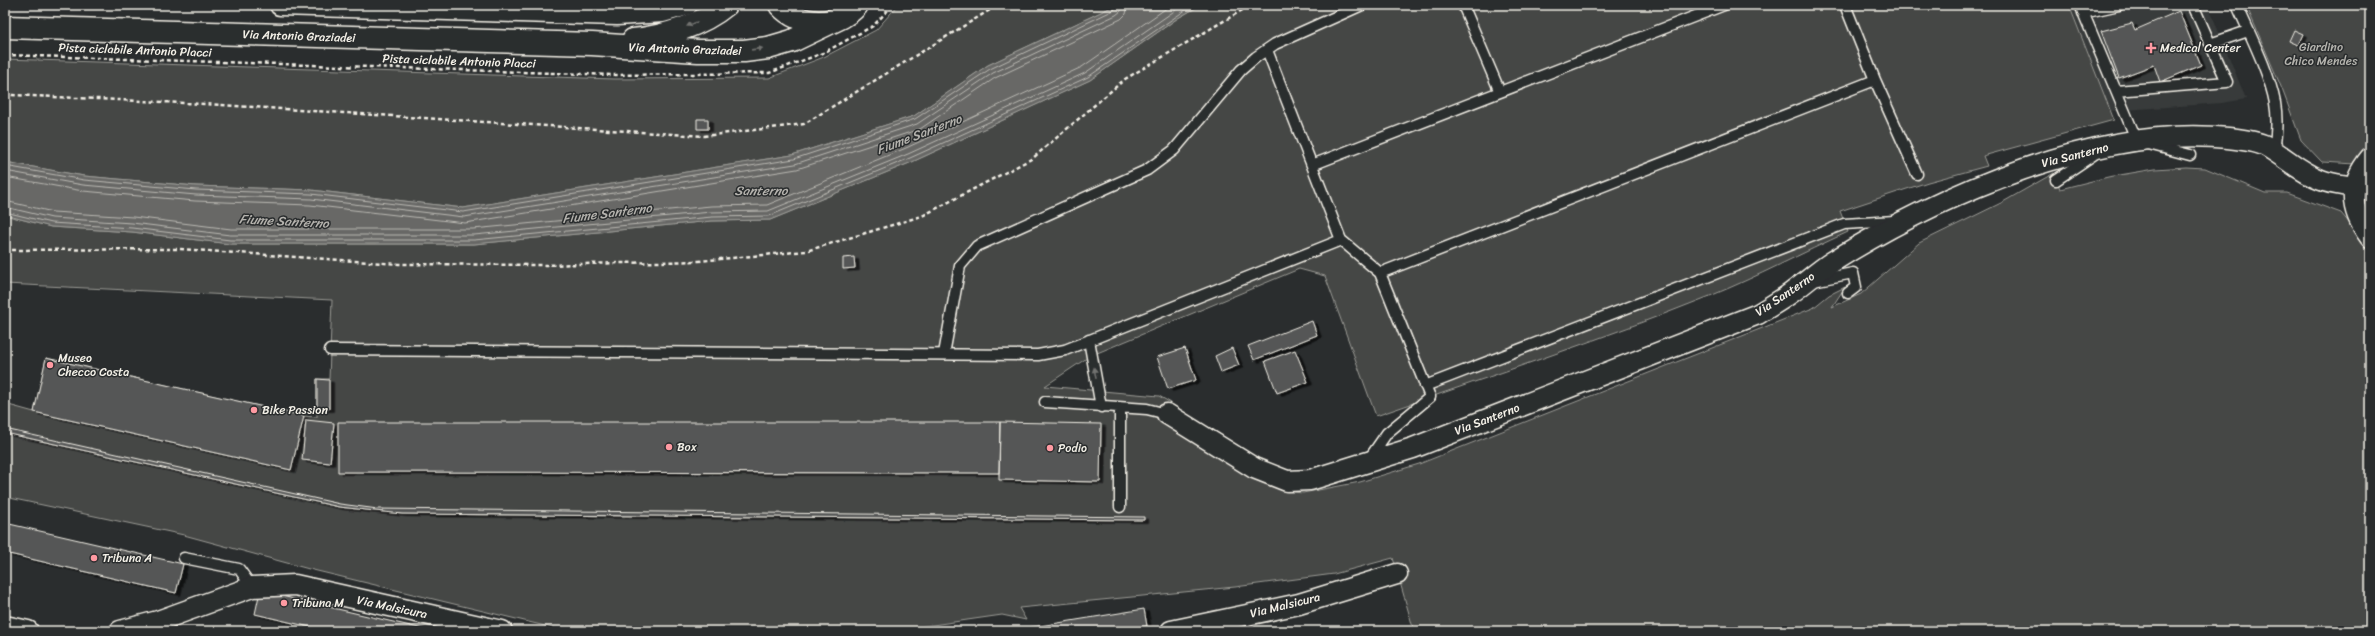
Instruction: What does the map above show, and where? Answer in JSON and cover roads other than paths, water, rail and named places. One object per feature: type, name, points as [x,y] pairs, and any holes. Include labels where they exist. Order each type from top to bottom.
[{"type":"street","points":[[280,5],[617,15],[663,12],[687,5]]},
{"type":"street","name":"Via Antonio Graziadei","points":[[592,44],[639,39],[678,30],[710,16],[726,5]]},
{"type":"street","points":[[780,5],[793,16],[805,21],[818,22],[849,11]]},
{"type":"street","name":"Via Antonio Graziadei","points":[[5,27],[592,44],[698,51],[744,51],[768,48],[792,41],[849,11]]},
{"type":"street","name":"Via Santerno","points":[[1167,414],[1254,468],[1287,481],[1310,480],[1414,448],[1758,314],[1805,282],[1831,262],[1908,220],[2000,176],[2063,157],[2137,141],[2191,136],[2228,138],[2264,146],[2295,167],[2322,181],[2353,187]]},
{"type":"street","points":[[2370,158],[2360,170],[2353,187],[2355,209],[2370,237]]},
{"type":"street","name":"Via Malsicura","points":[[1171,631],[1299,604],[1397,574]]},
{"type":"street","name":"Via Malsicura","points":[[120,631],[158,621],[252,587],[295,585],[502,631]]},
{"type":"street","points":[[5,626],[28,631]]},
{"type":"lane","points":[[944,354],[960,266],[977,246],[1001,233],[1148,170],[1161,162],[1174,150],[1241,70],[1267,50],[1362,5]]},
{"type":"lane","points":[[1463,5],[1500,92]]},
{"type":"lane","points":[[1312,165],[1724,5]]},
{"type":"lane","points":[[1845,5],[1875,80],[1917,174]]},
{"type":"lane","points":[[2119,5],[2082,9],[2137,141],[2190,155]]},
{"type":"lane","points":[[2116,91],[2226,82],[2193,5]]},
{"type":"lane","points":[[2237,5],[2275,102],[2277,126],[2274,153]]},
{"type":"lane","points":[[2210,44],[2248,31]]},
{"type":"lane","points":[[1267,50],[1341,240],[1380,274],[1430,397],[1387,433],[1366,462]]},
{"type":"lane","points":[[1380,274],[1875,80]]},
{"type":"lane","points":[[2056,180],[2104,148]]},
{"type":"lane","points":[[1425,386],[1844,224],[1908,220]]},
{"type":"lane","points":[[330,350],[1038,355],[1065,350],[1341,240]]},
{"type":"lane","points":[[1805,282],[1853,274],[1856,287],[1848,293]]},
{"type":"lane","points":[[1089,340],[1101,407]]},
{"type":"lane","points":[[1045,402],[1148,409],[1167,414]]},
{"type":"lane","points":[[1120,408],[1120,507]]},
{"type":"lane","points":[[184,558],[239,569],[252,587]]},
{"type":"water","name":"Santerno","points":[[1116,5],[1201,5],[1178,18],[1090,80],[912,162],[770,220],[712,221],[474,244],[230,244],[132,232],[51,227],[5,215],[5,162],[84,176],[196,186],[311,190],[463,208],[792,155],[914,116],[988,65]]},
{"type":"place","name":"Medical Center","points":[[2151,48]]},
{"type":"place","name":"Museo Checco Costa","points":[[50,365]]},
{"type":"place","name":"Bike Passion","points":[[254,410]]},
{"type":"place","name":"Box","points":[[669,447]]},
{"type":"place","name":"Podio","points":[[1050,448]]},
{"type":"place","name":"Tribuna A","points":[[94,558]]},
{"type":"place","name":"Tribuna M","points":[[284,603]]},
{"type":"park label","name":"Giardino Chico Mendes","points":[[2321,54]]},
{"type":"water label","name":"Fiume Santerno","points":[[919,134]]},
{"type":"water label","name":"Fiume Santerno","points":[[607,213]]},
{"type":"water label","name":"Fiume Santerno","points":[[284,221]]}]
